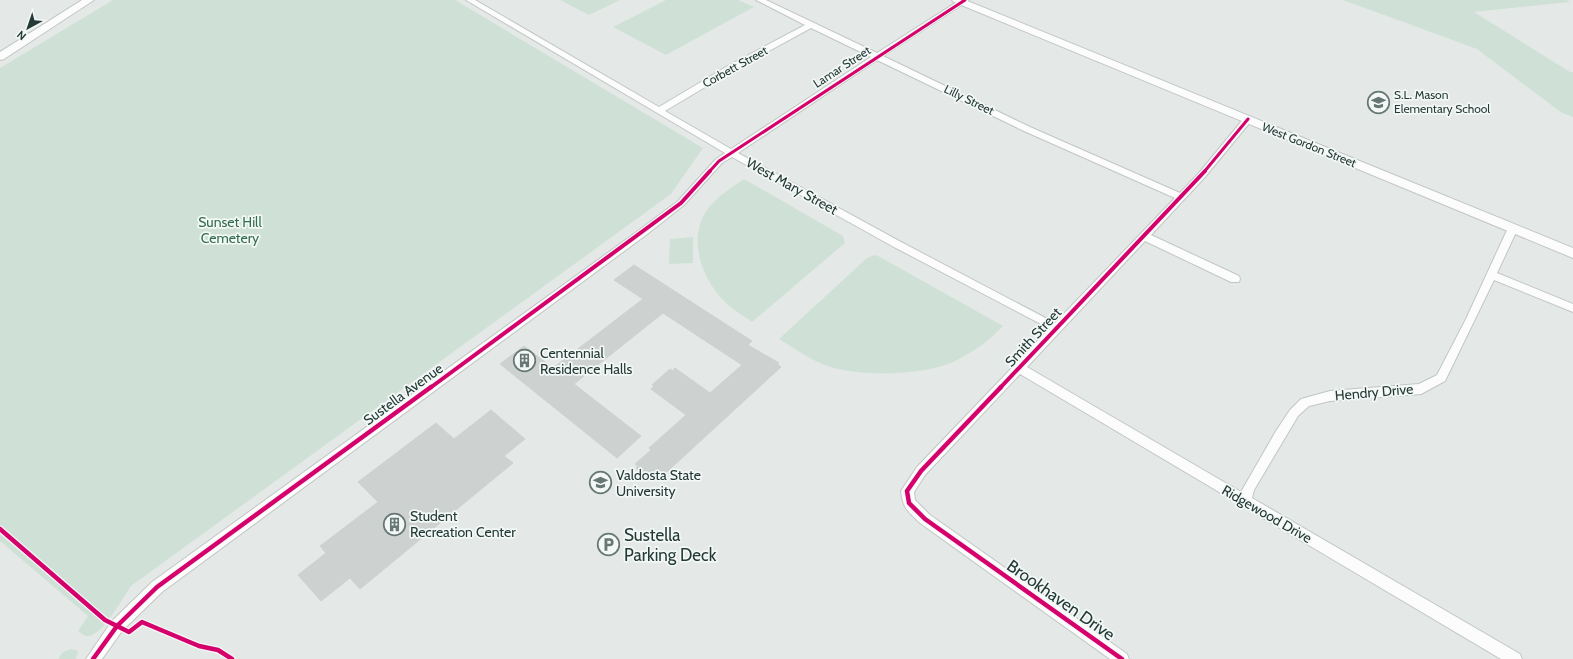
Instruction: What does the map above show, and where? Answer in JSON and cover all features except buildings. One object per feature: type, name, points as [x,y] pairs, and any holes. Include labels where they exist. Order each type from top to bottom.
[{"type":"main road","points":[[0,57],[89,0]]},
{"type":"street","name":"West Mary Street","points":[[470,0],[732,153],[904,248],[1043,320],[1056,329]]},
{"type":"street","name":"Lilly Street","points":[[760,0],[777,5],[811,25],[1028,129],[1181,197]]},
{"type":"street","name":"Lamar Street","points":[[732,153],[776,122],[961,1]]},
{"type":"street","name":"West Gordon Street","points":[[961,1],[1573,253]]},
{"type":"street","name":"Corbett Street","points":[[659,111],[729,69],[811,25]]},
{"type":"street","name":"Smith Street","points":[[985,561],[917,513],[909,504],[907,491],[921,471],[1202,175],[1248,119]]},
{"type":"street","name":"Sustella Avenue","points":[[92,659],[117,626],[157,587],[642,233],[681,203],[719,161],[732,153]]},
{"type":"street","name":"Hendry Drive","points":[[1245,501],[1248,489],[1280,435],[1294,413],[1305,402],[1330,396],[1421,389],[1441,378],[1513,228]]},
{"type":"street","points":[[1144,236],[1235,279]]},
{"type":"street","points":[[1491,275],[1573,308]]},
{"type":"street","name":"Ridgewood Drive","points":[[1019,368],[1515,659]]},
{"type":"street","name":"Brookhaven Drive","points":[[985,561],[1122,659]]},
{"type":"green space","name":"Sunset Hill Cemetery","points":[[113,0],[455,0],[703,148],[671,194],[131,586],[118,607],[100,629],[94,634],[88,636],[83,635],[78,631],[88,616],[0,541],[0,68]]},
{"type":"green space","points":[[560,0],[620,0],[589,15]]},
{"type":"green space","points":[[666,0],[738,0],[754,7],[666,55],[613,27]]},
{"type":"green space","points":[[1343,0],[1567,0],[1570,2],[1474,12],[1570,72],[1573,72],[1573,117],[1562,113],[1477,49]]},
{"type":"green space","points":[[744,179],[843,236],[845,243],[752,322],[728,305],[717,293],[704,271],[698,246],[698,234],[701,221],[707,210],[719,197]]},
{"type":"green space","points":[[693,237],[693,263],[669,264],[670,239]]},
{"type":"green space","points":[[875,255],[1003,326],[993,336],[959,359],[946,365],[914,372],[860,372],[830,367],[797,351],[779,339],[867,258]]},
{"type":"green space","points":[[71,649],[78,651],[76,659],[58,659],[63,652]]},
{"type":"cycle path","points":[[93,659],[117,626],[157,587],[642,233],[681,203],[719,161],[965,0]]},
{"type":"cycle path","points":[[1122,659],[925,519],[909,503],[907,491],[921,471],[1202,175],[1248,119]]},
{"type":"cycle path","points":[[0,529],[105,620],[129,632],[142,622],[199,646],[218,650],[232,659]]},
{"type":"place","name":"S.L. Mason Elementary School","points":[[1379,102]]},
{"type":"place","name":"Centennial Residence Halls","points":[[524,361]]},
{"type":"place","name":"Valdosta State University","points":[[600,483]]},
{"type":"place","name":"Student Recreation Center","points":[[394,524]]},
{"type":"place","name":"Sustella Parking Deck","points":[[609,545]]}]
